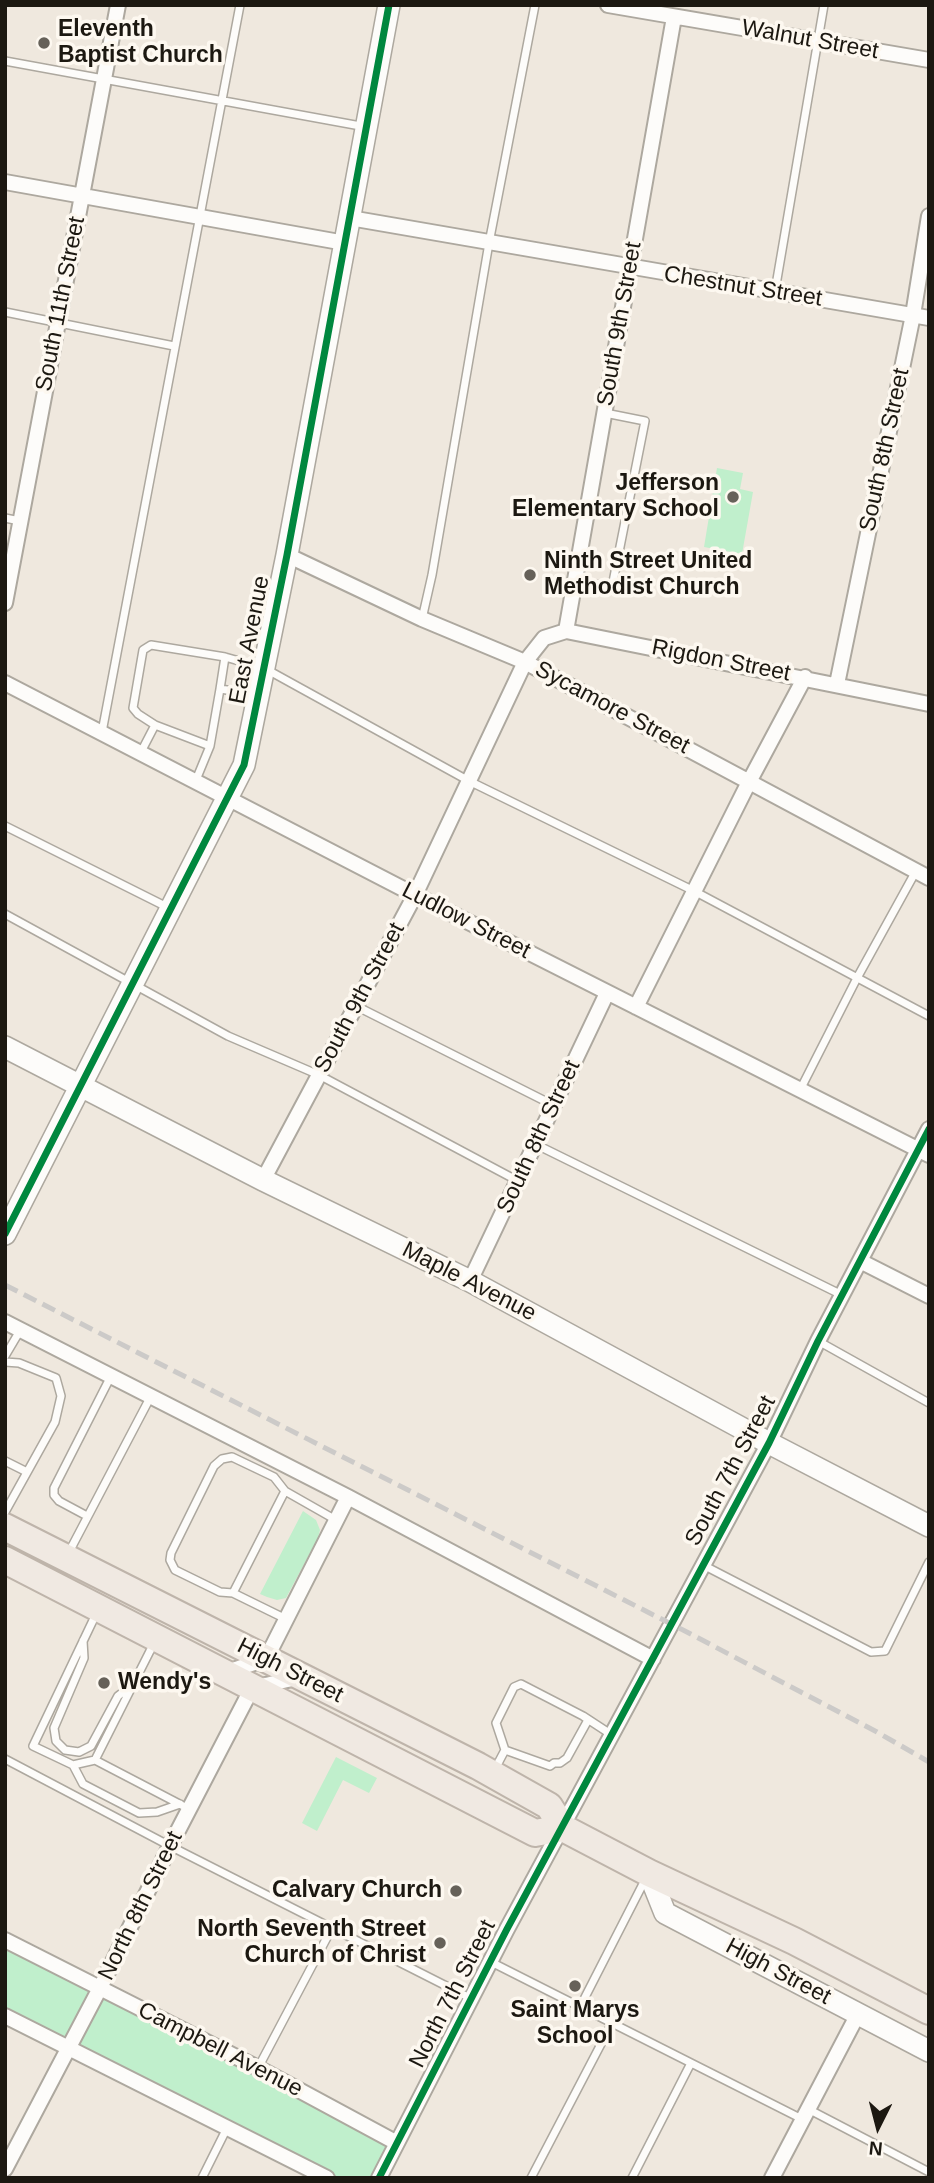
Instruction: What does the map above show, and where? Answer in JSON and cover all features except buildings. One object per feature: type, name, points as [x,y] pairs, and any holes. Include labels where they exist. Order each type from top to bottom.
[{"type":"highway","name":"High Street","points":[[5,1527],[492,1774],[549,1806],[563,1828],[649,1873],[794,1941],[929,2011]]},
{"type":"highway","name":"High Street","points":[[5,1560],[535,1833],[563,1828]]},
{"type":"street","name":"South 11th Street","points":[[5,603],[118,5]]},
{"type":"street","name":"East Avenue","points":[[5,1234],[244,765],[287,555],[389,5]]},
{"type":"street","name":"Walnut Street","points":[[608,5],[929,60]]},
{"type":"street","name":"South 9th Street","points":[[566,631],[674,17]]},
{"type":"street","points":[[5,182],[345,243]]},
{"type":"street","name":"South 8th Street","points":[[837,684],[913,315],[929,216]]},
{"type":"street","name":"Chestnut Street","points":[[349,218],[929,318]]},
{"type":"street","name":"Sycamore Street","points":[[287,555],[422,619],[525,662],[923,875]]},
{"type":"street","points":[[525,662],[544,638],[566,631]]},
{"type":"street","name":"Rigdon Street","points":[[566,631],[806,677],[929,704]]},
{"type":"street","name":"South 9th Street","points":[[262,1180],[415,895],[525,662]]},
{"type":"street","points":[[636,1007],[749,782],[806,677]]},
{"type":"street","name":"Ludlow Street","points":[[6,686],[230,797],[415,895],[923,1153]]},
{"type":"street","name":"South 8th Street","points":[[470,1281],[607,993]]},
{"type":"street","name":"Maple Avenue","points":[[5,1047],[262,1180],[470,1281],[769,1443],[929,1526]]},
{"type":"street","name":"South 7th Street","points":[[563,1828],[769,1443],[859,1261],[923,1153],[929,1129]]},
{"type":"street","points":[[859,1261],[929,1296]]},
{"type":"street","points":[[5,1322],[348,1497],[653,1659]]},
{"type":"street","points":[[222,1673],[266,1659],[348,1497]]},
{"type":"street","points":[[252,1688],[302,1677]]},
{"type":"street","name":"North 8th Street","points":[[5,2168],[100,1988],[170,1846],[185,1807],[252,1688]]},
{"type":"street","name":"North 7th Street","points":[[383,2177],[397,2143],[563,1828]]},
{"type":"street","name":"High Street","points":[[649,1873],[665,1913],[929,2051]]},
{"type":"street","name":"Campbell Avenue","points":[[5,1940],[258,2068],[397,2143]]},
{"type":"street","points":[[772,2178],[858,2014]]},
{"type":"street","points":[[5,2015],[327,2178]]},
{"type":"lane","points":[[102,732],[240,5]]},
{"type":"lane","points":[[422,619],[432,575],[489,243],[535,5]]},
{"type":"lane","points":[[775,292],[824,5]]},
{"type":"lane","points":[[5,61],[366,127]]},
{"type":"lane","points":[[5,312],[174,346]]},
{"type":"lane","points":[[575,581],[612,587],[645,421],[605,413]]},
{"type":"lane","points":[[5,518],[20,521]]},
{"type":"lane","points":[[210,746],[155,725],[133,708],[144,650],[151,645],[225,657],[264,668],[469,781],[694,891],[929,1016]]},
{"type":"lane","points":[[196,780],[210,746],[225,657]]},
{"type":"lane","points":[[220,689],[258,695]]},
{"type":"lane","points":[[141,752],[155,725]]},
{"type":"lane","points":[[5,826],[172,909]]},
{"type":"lane","points":[[800,1090],[857,978],[923,875]]},
{"type":"lane","points":[[5,914],[228,1036],[319,1075],[518,1181]]},
{"type":"lane","points":[[356,1006],[554,1105]]},
{"type":"lane","points":[[535,1144],[842,1295]]},
{"type":"lane","points":[[5,1356],[21,1329]]},
{"type":"lane","points":[[818,1341],[929,1403]]},
{"type":"lane","points":[[5,1362],[19,1363],[56,1378],[61,1396],[55,1422],[5,1512]]},
{"type":"lane","points":[[87,1516],[59,1501],[54,1495],[54,1488],[111,1376]]},
{"type":"lane","points":[[66,1558],[151,1396]]},
{"type":"lane","points":[[286,1619],[233,1593],[220,1592],[175,1570],[170,1560],[214,1466],[222,1459],[232,1457],[274,1477],[285,1491],[336,1520]]},
{"type":"lane","points":[[5,1461],[27,1472]]},
{"type":"lane","points":[[233,1593],[285,1491]]},
{"type":"lane","points":[[703,1565],[871,1652],[885,1651],[929,1562]]},
{"type":"lane","points":[[98,1609],[33,1746],[72,1765],[83,1784],[139,1813],[185,1807]]},
{"type":"lane","points":[[95,1760],[156,1639]]},
{"type":"lane","points":[[83,1641],[84,1658],[54,1728],[56,1741],[65,1750],[79,1752],[91,1746],[118,1696],[133,1684]]},
{"type":"lane","points":[[492,1774],[505,1750],[496,1724],[514,1687],[521,1684],[612,1735]]},
{"type":"lane","points":[[505,1750],[551,1766],[560,1763],[567,1758],[588,1720]]},
{"type":"lane","points":[[5,1759],[170,1846],[473,1999]]},
{"type":"lane","points":[[72,1765],[95,1760],[185,1807]]},
{"type":"lane","points":[[580,2007],[649,1873]]},
{"type":"lane","points":[[258,2068],[332,1928]]},
{"type":"lane","points":[[491,1962],[691,2063],[929,2172]]},
{"type":"lane","points":[[531,2178],[612,2022]]},
{"type":"lane","points":[[632,2178],[691,2063]]},
{"type":"lane","points":[[202,2178],[228,2127]]},
{"type":"green space","points":[[717,468],[743,473],[740,489],[753,492],[742,554],[704,547]]},
{"type":"green space","points":[[303,1511],[316,1520],[320,1530],[318,1538],[286,1598],[277,1600],[260,1594]]},
{"type":"green space","points":[[336,1757],[377,1778],[369,1793],[343,1780],[317,1831],[302,1823]]},
{"type":"green space","points":[[5,1940],[397,2143],[379,2178],[327,2178],[5,2016]]},
{"type":"railway","points":[[5,1285],[683,1630],[929,1762]]},
{"type":"cycle path","points":[[5,1234],[244,765],[287,555],[389,5]]},
{"type":"cycle path","points":[[379,2178],[507,1929],[769,1443],[818,1341],[929,1129]]},
{"type":"place","name":"Eleventh Baptist Church","points":[[44,43]]},
{"type":"place","name":"Jefferson Elementary School","points":[[733,497]]},
{"type":"place","name":"Ninth Street United Methodist Church","points":[[530,575]]},
{"type":"place","name":"Wendy's","points":[[104,1683]]},
{"type":"place","name":"Calvary Church","points":[[456,1891]]},
{"type":"place","name":"North Seventh Street Church of Christ","points":[[440,1943]]},
{"type":"place","name":"Saint Marys School","points":[[575,1986]]}]
